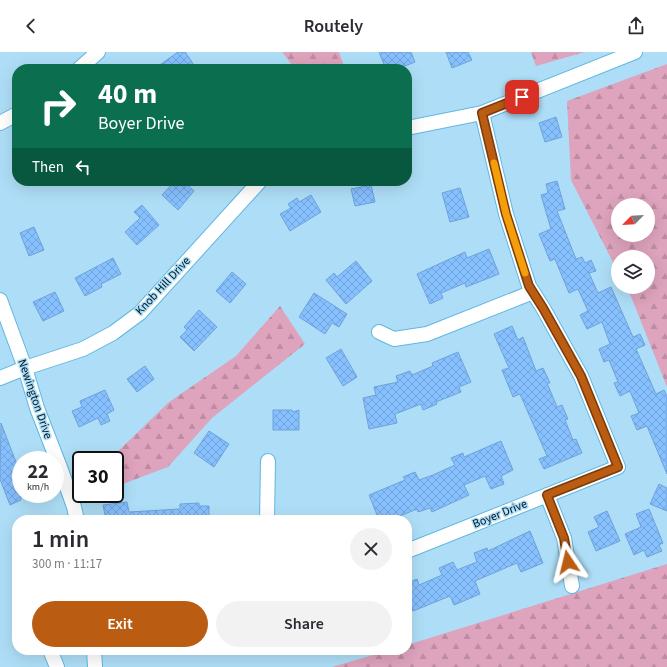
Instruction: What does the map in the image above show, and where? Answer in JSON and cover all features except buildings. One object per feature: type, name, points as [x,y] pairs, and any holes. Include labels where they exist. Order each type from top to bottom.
[{"type":"street","points":[[85,64],[98,52]]},
{"type":"street","points":[[412,127],[482,113],[635,52]]},
{"type":"street","name":"Boyer Drive","points":[[412,549],[618,467],[581,376],[529,286],[506,214],[482,113]]},
{"type":"street","points":[[0,123],[12,117]]},
{"type":"street","name":"Knob Hill Drive","points":[[0,378],[83,349],[113,333],[140,313],[255,186]]},
{"type":"street","points":[[379,332],[394,339],[427,334],[532,292]]},
{"type":"street","name":"Newington Drive","points":[[0,300],[76,515]]},
{"type":"street","points":[[267,515],[268,460]]},
{"type":"street","points":[[547,495],[564,538],[572,586]]},
{"type":"street","points":[[52,655],[57,667]]},
{"type":"street","points":[[94,655],[95,667]]},
{"type":"green space","points":[[282,52],[339,52],[343,64],[291,64]]},
{"type":"green space","points":[[531,52],[585,52],[536,66]]},
{"type":"green space","points":[[667,64],[667,387],[630,294],[655,294],[655,250],[611,250],[611,258],[571,180],[567,101]]},
{"type":"green space","points":[[280,306],[305,344],[212,418],[168,467],[124,484],[124,451],[118,451],[169,402],[236,356]]},
{"type":"green space","points":[[667,564],[667,667],[332,667],[373,655],[412,655],[412,643]]},
{"type":"slow traffic","points":[[494,163],[506,214],[525,273]]},
{"type":"route","points":[[522,97],[482,113],[506,214],[529,286],[581,376],[618,467],[547,495],[564,538],[568,562]]}]
